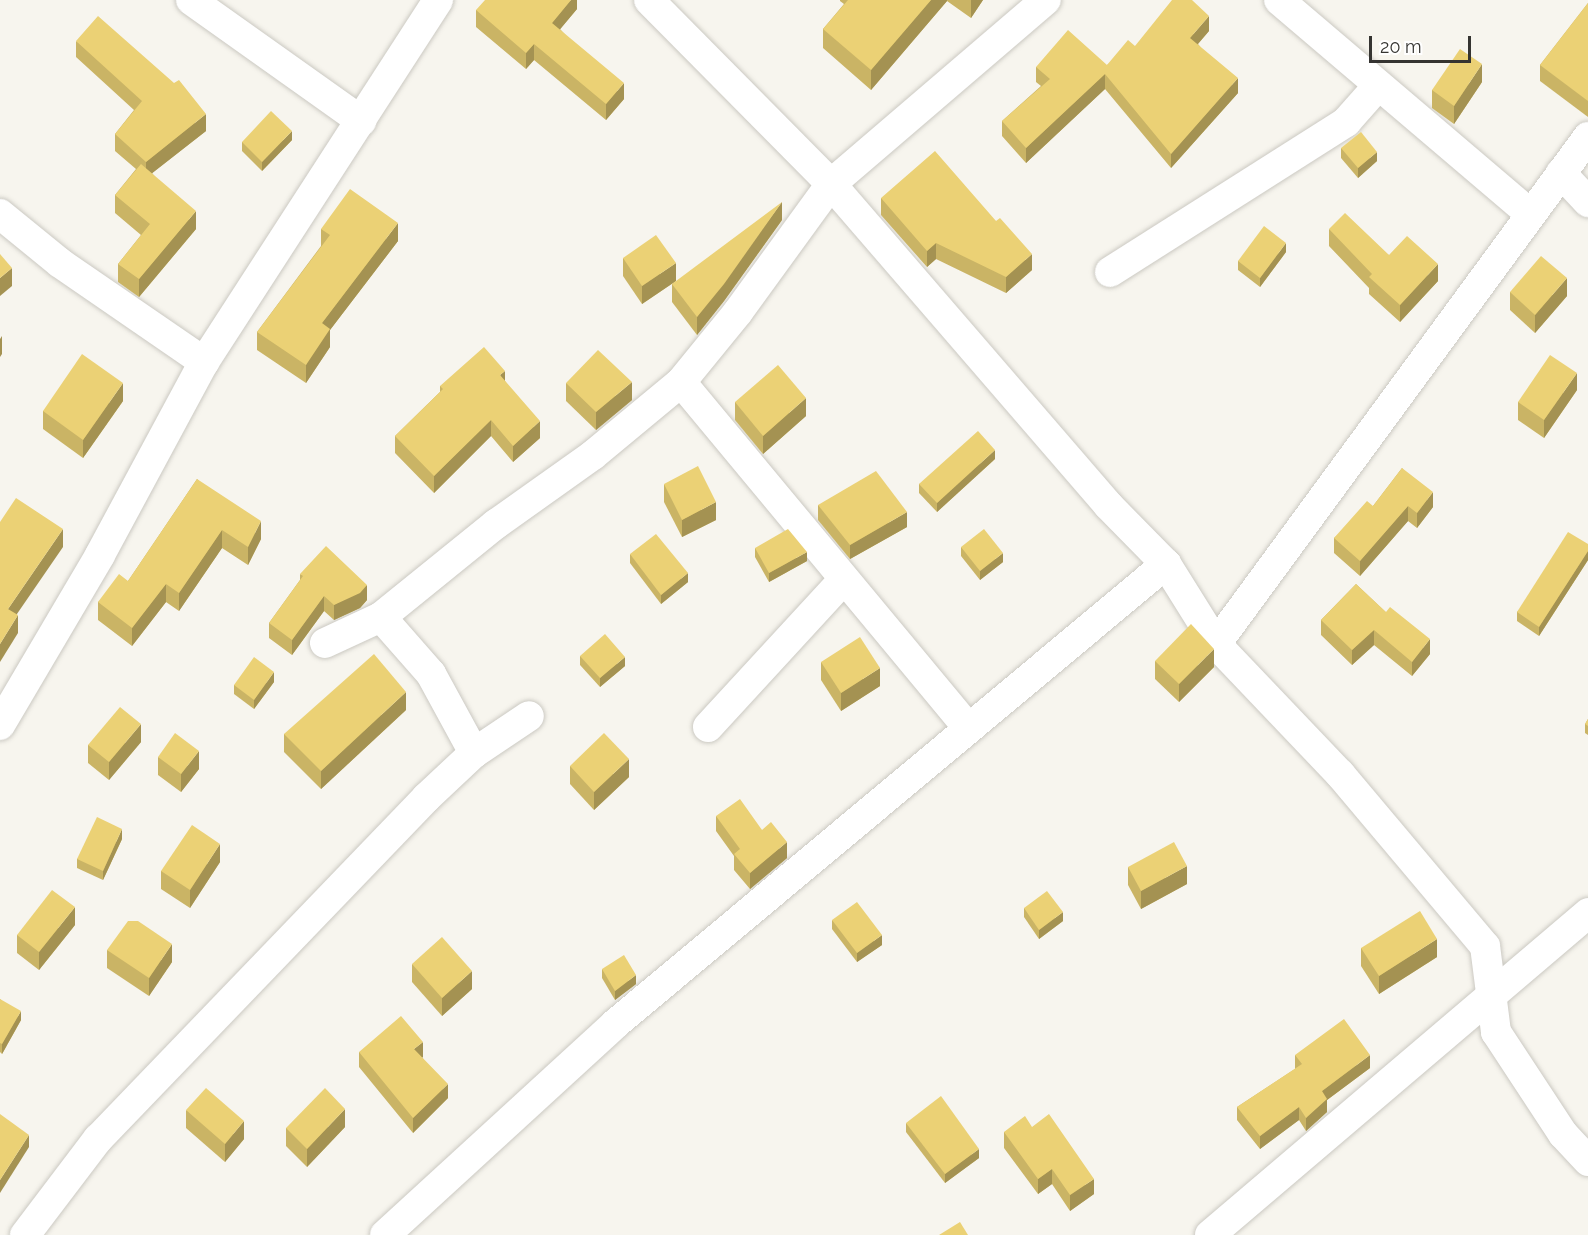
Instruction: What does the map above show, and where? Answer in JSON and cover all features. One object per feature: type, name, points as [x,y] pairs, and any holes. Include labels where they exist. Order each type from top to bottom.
[{"type":"street","points":[[191,0],[361,121]]},
{"type":"street","points":[[0,725],[100,555],[204,362],[438,0]]},
{"type":"street","points":[[649,0],[831,184],[1108,505],[1166,564],[1216,644],[1340,774],[1485,946],[1496,1032],[1563,1134],[1588,1161]]},
{"type":"street","points":[[325,643],[381,617],[496,524],[593,455],[681,382],[738,312],[831,184],[1046,0]]},
{"type":"street","points":[[1280,0],[1377,87],[1529,213]]},
{"type":"street","points":[[1110,272],[1346,122],[1377,87]]},
{"type":"street","points":[[1216,644],[1529,213],[1588,137]]},
{"type":"street","points":[[1561,173],[1588,202]]},
{"type":"street","points":[[0,214],[60,263],[204,362]]},
{"type":"street","points":[[681,382],[967,727]]},
{"type":"street","points":[[385,1235],[615,1024],[967,727],[1049,664],[1166,564]]},
{"type":"street","points":[[708,727],[844,579]]},
{"type":"street","points":[[381,617],[431,674],[474,753]]},
{"type":"street","points":[[25,1235],[98,1139],[426,798],[474,753],[529,716]]},
{"type":"street","points":[[1210,1235],[1490,994],[1588,913]]},
{"type":"building","points":[[485,0],[571,0],[552,23],[624,83],[606,104],[534,44],[526,53],[476,10]]},
{"type":"building","points":[[848,0],[931,0],[871,70],[823,29]]},
{"type":"building","points":[[1172,0],[1192,0],[1209,16],[1190,38],[1238,78],[1171,154],[1105,74],[1026,148],[1002,121],[1050,79],[1036,67],[1068,30],[1107,65],[1128,40],[1135,46]]},
{"type":"building","points":[[1588,3],[1588,101],[1540,65]]},
{"type":"building","points":[[98,16],[174,83],[179,80],[206,114],[146,162],[115,134],[142,101],[76,41]]},
{"type":"building","points":[[1460,49],[1482,64],[1454,106],[1432,90]]},
{"type":"building","points":[[271,111],[292,131],[262,162],[242,142]]},
{"type":"building","points":[[1361,132],[1377,152],[1358,168],[1341,148]]},
{"type":"building","points":[[935,151],[996,221],[1000,218],[1032,254],[1006,277],[936,243],[927,251],[881,198]]},
{"type":"building","points":[[141,164],[196,211],[139,279],[118,264],[150,224],[115,195]]},
{"type":"building","points":[[350,189],[398,223],[322,323],[330,329],[306,365],[257,332],[330,235],[321,229]]},
{"type":"building","points":[[782,202],[724,284],[697,317],[672,284]]},
{"type":"building","points":[[1345,213],[1389,255],[1407,236],[1438,264],[1400,305],[1369,277],[1372,274],[1329,229]]},
{"type":"building","points":[[1264,226],[1286,243],[1260,278],[1238,261]]},
{"type":"building","points":[[656,235],[676,263],[642,286],[623,258]]},
{"type":"building","points":[[0,254],[12,268],[0,278]]},
{"type":"building","points":[[1541,256],[1567,278],[1535,315],[1510,292]]},
{"type":"building","points":[[484,347],[505,371],[500,375],[540,421],[513,446],[491,420],[434,476],[395,436],[443,389],[440,386]]},
{"type":"building","points":[[598,350],[632,382],[596,412],[566,383]]},
{"type":"building","points":[[82,354],[123,383],[83,440],[43,411]]},
{"type":"building","points":[[1550,355],[1577,373],[1544,420],[1518,402]]},
{"type":"building","points":[[778,365],[806,398],[763,436],[735,402]]},
{"type":"building","points":[[978,431],[995,450],[937,503],[919,484]]},
{"type":"building","points":[[698,466],[716,502],[682,520],[664,484]]},
{"type":"building","points":[[1402,468],[1433,492],[1417,513],[1408,506],[1360,561],[1334,538],[1367,501],[1373,506]]},
{"type":"building","points":[[876,471],[907,512],[850,545],[818,505]]},
{"type":"building","points":[[197,479],[261,521],[248,547],[222,530],[179,593],[166,584],[132,628],[98,602],[119,574],[128,581]]},
{"type":"building","points":[[16,498],[63,529],[8,609],[18,615],[0,644],[0,522]]},
{"type":"building","points":[[788,529],[807,552],[769,573],[755,548]]},
{"type":"building","points":[[984,529],[1003,553],[980,571],[961,547]]},
{"type":"building","points":[[1568,532],[1588,544],[1588,551],[1539,627],[1517,612]]},
{"type":"building","points":[[656,534],[688,573],[661,595],[630,554]]},
{"type":"building","points":[[326,546],[367,585],[360,593],[334,605],[324,596],[292,640],[269,623],[303,576],[300,574]]},
{"type":"building","points":[[1356,584],[1386,612],[1390,607],[1430,639],[1412,662],[1374,630],[1352,650],[1321,620]]},
{"type":"building","points":[[1191,624],[1214,649],[1179,684],[1155,661]]},
{"type":"building","points":[[605,634],[625,657],[600,678],[580,656]]},
{"type":"building","points":[[860,637],[880,668],[841,693],[821,662]]},
{"type":"building","points":[[374,654],[406,692],[321,771],[284,734]]},
{"type":"building","points":[[254,657],[274,672],[254,700],[234,685]]},
{"type":"building","points":[[120,707],[141,724],[109,762],[88,745]]},
{"type":"building","points":[[175,733],[199,751],[181,774],[158,757]]},
{"type":"building","points":[[604,733],[629,759],[594,792],[570,766]]},
{"type":"building","points":[[740,799],[762,830],[771,822],[787,842],[750,873],[734,854],[740,849],[716,816]]},
{"type":"building","points":[[97,817],[122,829],[103,871],[77,859]]},
{"type":"building","points":[[192,825],[220,844],[190,890],[161,871]]},
{"type":"building","points":[[1174,842],[1187,866],[1141,891],[1128,867]]},
{"type":"building","points":[[52,890],[75,907],[39,952],[17,935]]},
{"type":"building","points":[[1047,891],[1063,912],[1039,930],[1024,908]]},
{"type":"building","points":[[857,902],[882,935],[857,953],[832,920]]},
{"type":"building","points":[[1420,911],[1437,939],[1379,976],[1361,948]]},
{"type":"building","points":[[128,921],[138,921],[172,944],[149,978],[107,950]]},
{"type":"building","points":[[442,937],[472,971],[442,998],[412,964]]},
{"type":"building","points":[[624,955],[636,975],[615,991],[602,969]]},
{"type":"building","points":[[0,999],[21,1011],[2,1044],[0,1043]]},
{"type":"building","points":[[401,1016],[423,1042],[414,1049],[448,1084],[413,1118],[359,1052]]},
{"type":"building","points":[[1344,1019],[1370,1055],[1322,1091],[1327,1099],[1306,1118],[1299,1107],[1260,1136],[1237,1107],[1302,1064],[1295,1055]]},
{"type":"building","points":[[206,1088],[244,1121],[225,1144],[186,1110]]},
{"type":"building","points":[[325,1088],[345,1109],[307,1149],[286,1128]]},
{"type":"building","points":[[941,1096],[979,1149],[945,1174],[906,1123]]},
{"type":"building","points":[[0,1114],[29,1135],[0,1180]]},
{"type":"building","points":[[1049,1114],[1094,1179],[1070,1195],[1052,1169],[1038,1179],[1004,1132],[1025,1116],[1032,1127]]},
{"type":"building","points":[[960,1222],[968,1235],[939,1235]]}]
